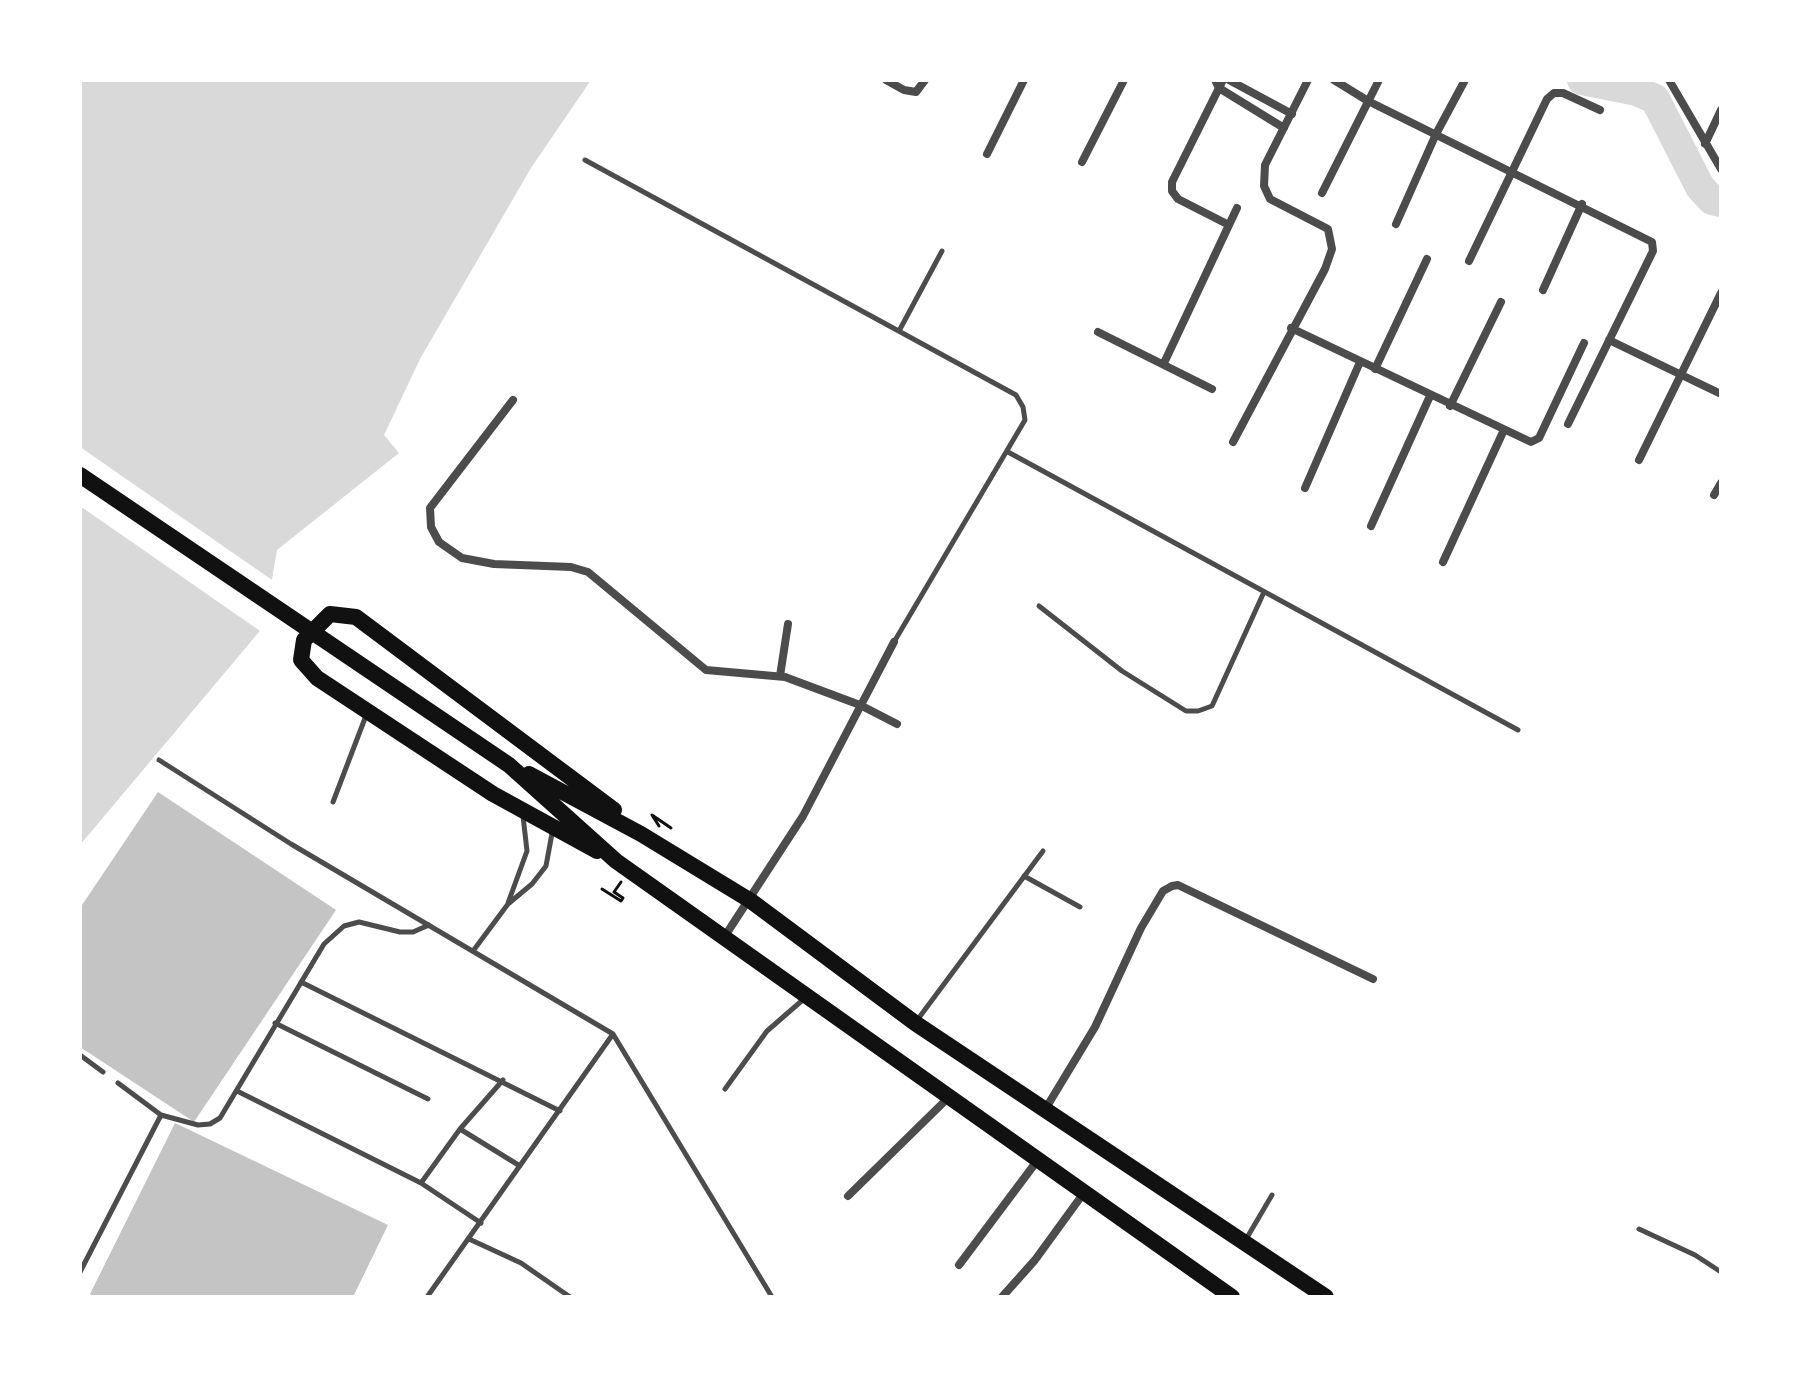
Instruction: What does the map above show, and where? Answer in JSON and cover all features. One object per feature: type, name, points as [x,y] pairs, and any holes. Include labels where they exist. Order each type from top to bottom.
[{"type":"main road","points":[[80,475],[509,765],[641,834],[751,901],[915,1023],[1326,1297]]},
{"type":"main road","points":[[616,861],[523,811],[317,678],[301,660],[304,640],[330,614],[356,617],[598,796],[641,834]]},
{"type":"main road","points":[[509,765],[616,861],[1222,1294]]},
{"type":"street","points":[[886,80],[904,90],[916,92],[925,80]]},
{"type":"street","points":[[987,154],[1024,80]]},
{"type":"street","points":[[1082,162],[1124,80]]},
{"type":"street","points":[[1229,80],[1292,114]]},
{"type":"street","points":[[1233,442],[1325,269],[1332,237],[1319,223],[1270,199],[1264,186],[1265,165],[1308,80]]},
{"type":"street","points":[[1334,80],[1368,101],[1582,204],[1652,242],[1653,251],[1568,424]]},
{"type":"street","points":[[1322,193],[1379,80]]},
{"type":"street","points":[[1396,224],[1436,134],[1465,80]]},
{"type":"street","points":[[1669,80],[1721,169]]},
{"type":"street","points":[[1229,225],[1178,199],[1172,191],[1172,182],[1219,83],[1284,128]]},
{"type":"street","points":[[1469,261],[1511,170],[1554,93],[1563,93],[1600,110]]},
{"type":"street","points":[[1705,144],[1721,110]]},
{"type":"street","points":[[1543,290],[1582,204]]},
{"type":"street","points":[[1164,363],[1237,208]]},
{"type":"street","points":[[1375,369],[1427,259]]},
{"type":"street","points":[[1639,460],[1721,293]]},
{"type":"street","points":[[1450,406],[1501,302]]},
{"type":"street","points":[[1291,328],[1503,432],[1531,442],[1539,438],[1584,343]]},
{"type":"street","points":[[1098,332],[1212,389]]},
{"type":"street","points":[[1609,340],[1721,394]]},
{"type":"street","points":[[1305,488],[1360,362]]},
{"type":"street","points":[[1371,526],[1430,396]]},
{"type":"street","points":[[513,400],[430,508],[431,527],[439,542],[462,558],[494,564],[571,567],[588,572],[706,670],[780,676],[860,705],[897,724]]},
{"type":"street","points":[[1443,562],[1503,432]]},
{"type":"street","points":[[1714,495],[1721,483]]},
{"type":"street","points":[[780,676],[788,624]]},
{"type":"street","points":[[723,940],[803,816],[894,642]]},
{"type":"street","points":[[1046,1108],[1095,1027],[1141,928],[1163,891],[1172,886],[1178,885],[1373,979]]},
{"type":"street","points":[[848,1196],[948,1098]]},
{"type":"street","points":[[959,1265],[1037,1161]]},
{"type":"street","points":[[1002,1297],[1035,1260],[1083,1194]]},
{"type":"lane","points":[[585,160],[1016,395],[1023,407],[1025,420],[894,642]]},
{"type":"lane","points":[[899,331],[942,251]]},
{"type":"lane","points":[[1008,452],[1518,730]]},
{"type":"lane","points":[[1039,606],[1122,671],[1186,711],[1198,711],[1212,706],[1264,592]]},
{"type":"lane","points":[[333,802],[367,712]]},
{"type":"lane","points":[[159,760],[613,1034],[772,1297]]},
{"type":"lane","points":[[508,904],[527,851],[523,811]]},
{"type":"lane","points":[[473,951],[508,904],[532,884],[546,866],[553,828]]},
{"type":"lane","points":[[915,1023],[1043,851]]},
{"type":"lane","points":[[1024,876],[1080,907]]},
{"type":"lane","points":[[118,1083],[161,1115],[198,1125],[210,1124],[220,1118],[324,944],[344,926],[359,922],[413,932],[430,925]]},
{"type":"lane","points":[[301,982],[560,1111]]},
{"type":"lane","points":[[725,1089],[767,1031],[805,998]]},
{"type":"lane","points":[[275,1023],[428,1099]]},
{"type":"lane","points":[[427,1297],[613,1034]]},
{"type":"lane","points":[[80,1055],[103,1072]]},
{"type":"lane","points":[[421,1183],[460,1129],[503,1080]]},
{"type":"lane","points":[[237,1091],[421,1183],[481,1223]]},
{"type":"lane","points":[[80,1272],[161,1115]]},
{"type":"lane","points":[[460,1129],[521,1166]]},
{"type":"lane","points":[[1245,1242],[1272,1195]]},
{"type":"lane","points":[[1639,1229],[1695,1255],[1721,1272]]},
{"type":"lane","points":[[469,1239],[521,1263],[570,1297]]},
{"type":"path","points":[[660,825],[650,818],[652,815],[671,828]]},
{"type":"path","points":[[602,889],[621,901],[623,898],[614,892]]},
{"type":"shaded area","points":[[80,80],[591,80],[531,168],[420,359],[384,435],[399,453],[277,550],[264,626],[80,845]]},
{"type":"pier","points":[[80,447],[275,582],[263,633],[80,506]]},
{"type":"building","points":[[158,792],[336,910],[194,1122],[80,1047],[80,908]]},
{"type":"building","points":[[175,1123],[388,1225],[353,1297],[97,1297],[90,1294]]},
{"type":"waterway","points":[[1582,80],[1637,91],[1655,99],[1700,187],[1712,200],[1721,202]]}]
